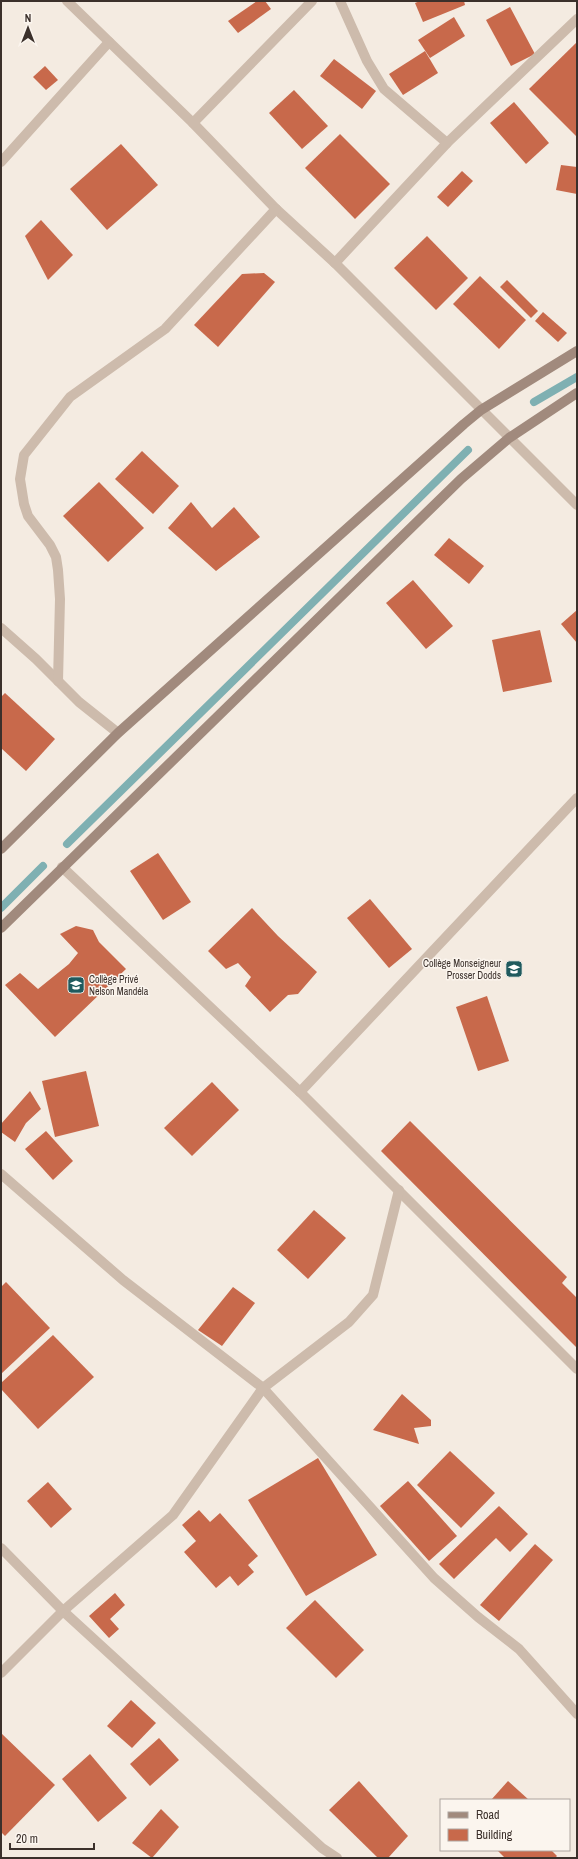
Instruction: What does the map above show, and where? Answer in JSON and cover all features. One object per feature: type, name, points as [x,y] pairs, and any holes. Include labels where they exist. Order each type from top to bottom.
[{"type":"street","points":[[67,1],[193,123],[276,209],[335,263],[577,505]]},
{"type":"street","points":[[193,123],[312,1]]},
{"type":"street","points":[[340,1],[367,61],[384,89],[447,143]]},
{"type":"street","points":[[335,263],[447,143],[577,19]]},
{"type":"street","points":[[1,162],[109,42]]},
{"type":"street","points":[[58,681],[60,599],[56,556],[50,545],[28,516],[24,504],[20,479],[24,455],[70,397],[165,329],[276,209]]},
{"type":"street","points":[[1,849],[118,733],[481,410],[577,351]]},
{"type":"street","points":[[1,928],[461,479],[509,438],[577,393]]},
{"type":"street","points":[[1,628],[79,702],[118,733]]},
{"type":"street","points":[[300,1092],[577,798]]},
{"type":"street","points":[[62,867],[300,1092],[577,1369]]},
{"type":"street","points":[[1,1174],[123,1280],[263,1388],[434,1578],[478,1617],[519,1649],[577,1714]]},
{"type":"street","points":[[1,1672],[62,1611],[173,1515],[263,1388],[349,1322],[373,1295],[399,1190]]},
{"type":"street","points":[[1,1548],[62,1611],[322,1848],[337,1858]]},
{"type":"building","points":[[257,1],[265,1],[271,9],[238,33],[228,21]]},
{"type":"building","points":[[420,1],[464,1],[465,5],[423,22],[415,3]]},
{"type":"building","points":[[510,7],[535,54],[511,66],[486,20]]},
{"type":"building","points":[[454,17],[465,36],[430,58],[418,40]]},
{"type":"building","points":[[577,42],[577,137],[529,89]]},
{"type":"building","points":[[425,51],[438,73],[403,95],[389,74]]},
{"type":"building","points":[[334,59],[376,91],[362,109],[320,76]]},
{"type":"building","points":[[45,66],[58,80],[46,90],[33,77]]},
{"type":"building","points":[[294,90],[328,126],[302,149],[269,113]]},
{"type":"building","points":[[514,102],[549,143],[526,164],[490,123]]},
{"type":"building","points":[[340,134],[390,184],[355,219],[305,168]]},
{"type":"building","points":[[121,144],[158,185],[107,230],[70,189]]},
{"type":"building","points":[[561,165],[577,167],[577,194],[556,190]]},
{"type":"building","points":[[462,171],[473,181],[448,207],[437,197]]},
{"type":"building","points":[[41,220],[73,255],[48,280],[25,236]]},
{"type":"building","points":[[427,236],[468,278],[436,310],[394,268]]},
{"type":"building","points":[[264,273],[275,282],[218,347],[194,325],[242,274]]},
{"type":"building","points":[[480,276],[526,320],[499,349],[453,304]]},
{"type":"building","points":[[507,280],[538,311],[531,318],[500,287]]},
{"type":"building","points":[[543,312],[567,333],[558,342],[535,321]]},
{"type":"building","points":[[142,451],[179,486],[153,514],[115,479]]},
{"type":"building","points":[[99,482],[144,528],[108,562],[63,516]]},
{"type":"building","points":[[191,502],[212,528],[234,507],[260,537],[216,571],[168,528]]},
{"type":"building","points":[[449,538],[484,566],[469,584],[434,555]]},
{"type":"building","points":[[413,580],[453,626],[426,649],[386,603]]},
{"type":"building","points":[[577,610],[577,643],[561,624]]},
{"type":"building","points":[[540,630],[552,682],[503,692],[492,640]]},
{"type":"building","points":[[5,693],[55,739],[26,771],[1,748],[1,697]]},
{"type":"building","points":[[158,853],[191,902],[163,920],[130,871]]},
{"type":"building","points":[[370,899],[412,949],[389,968],[347,918]]},
{"type":"building","points":[[252,908],[278,936],[317,972],[298,994],[288,995],[270,1012],[245,986],[251,977],[238,963],[226,969],[208,951]]},
{"type":"building","points":[[76,926],[93,930],[99,942],[126,969],[55,1037],[5,985],[20,973],[38,989],[69,964],[78,953],[60,934]]},
{"type":"building","points":[[487,996],[509,1061],[478,1071],[456,1007]]},
{"type":"building","points":[[86,1071],[99,1126],[55,1137],[42,1081]]},
{"type":"building","points":[[212,1082],[239,1110],[192,1156],[164,1128]]},
{"type":"building","points":[[30,1091],[41,1109],[26,1123],[15,1142],[1,1132],[1,1124]]},
{"type":"building","points":[[410,1121],[567,1277],[562,1283],[577,1298],[577,1348],[381,1151]]},
{"type":"building","points":[[46,1131],[73,1161],[53,1180],[25,1149]]},
{"type":"building","points":[[314,1210],[346,1238],[308,1279],[277,1250]]},
{"type":"building","points":[[6,1282],[50,1328],[1,1374],[1,1287]]},
{"type":"building","points":[[233,1287],[255,1303],[222,1346],[198,1330]]},
{"type":"building","points":[[53,1335],[94,1377],[38,1429],[1,1389],[1,1383]]},
{"type":"building","points":[[402,1394],[431,1420],[431,1426],[414,1428],[419,1444],[373,1430]]},
{"type":"building","points":[[450,1451],[495,1493],[461,1528],[417,1485]]},
{"type":"building","points":[[318,1458],[377,1555],[306,1596],[248,1500]]},
{"type":"building","points":[[408,1481],[457,1536],[429,1561],[380,1506]]},
{"type":"building","points":[[48,1482],[72,1509],[51,1528],[27,1501]]},
{"type":"building","points":[[499,1506],[528,1534],[510,1552],[496,1538],[454,1579],[439,1564]]},
{"type":"building","points":[[199,1510],[210,1522],[220,1513],[258,1556],[248,1565],[254,1572],[238,1586],[230,1576],[216,1588],[184,1552],[196,1541],[182,1525]]},
{"type":"building","points":[[535,1544],[553,1560],[499,1621],[480,1605]]},
{"type":"building","points":[[115,1593],[125,1605],[110,1619],[119,1629],[109,1638],[89,1616]]},
{"type":"building","points":[[315,1600],[364,1650],[336,1678],[286,1628]]},
{"type":"building","points":[[131,1700],[156,1723],[132,1748],[107,1726]]},
{"type":"building","points":[[1,1733],[55,1785],[5,1836],[1,1832]]},
{"type":"building","points":[[159,1738],[179,1760],[150,1786],[130,1764]]},
{"type":"building","points":[[90,1754],[127,1798],[98,1822],[62,1779]]},
{"type":"building","points":[[359,1781],[408,1836],[388,1858],[378,1858],[329,1810]]},
{"type":"building","points":[[508,1781],[528,1799],[492,1799]]},
{"type":"building","points":[[161,1809],[179,1827],[152,1858],[132,1843]]},
{"type":"building","points":[[498,1851],[552,1851],[557,1856],[555,1858],[505,1858]]},
{"type":"waterway","points":[[534,402],[577,377]]},
{"type":"waterway","points":[[67,844],[468,450]]},
{"type":"waterway","points":[[1,908],[43,866]]},
{"type":"place","name":"Collège Monseigneur Prosser Dodds","points":[[514,969]]},
{"type":"place","name":"Collège Privé Nelson Mandéla","points":[[76,985]]}]
